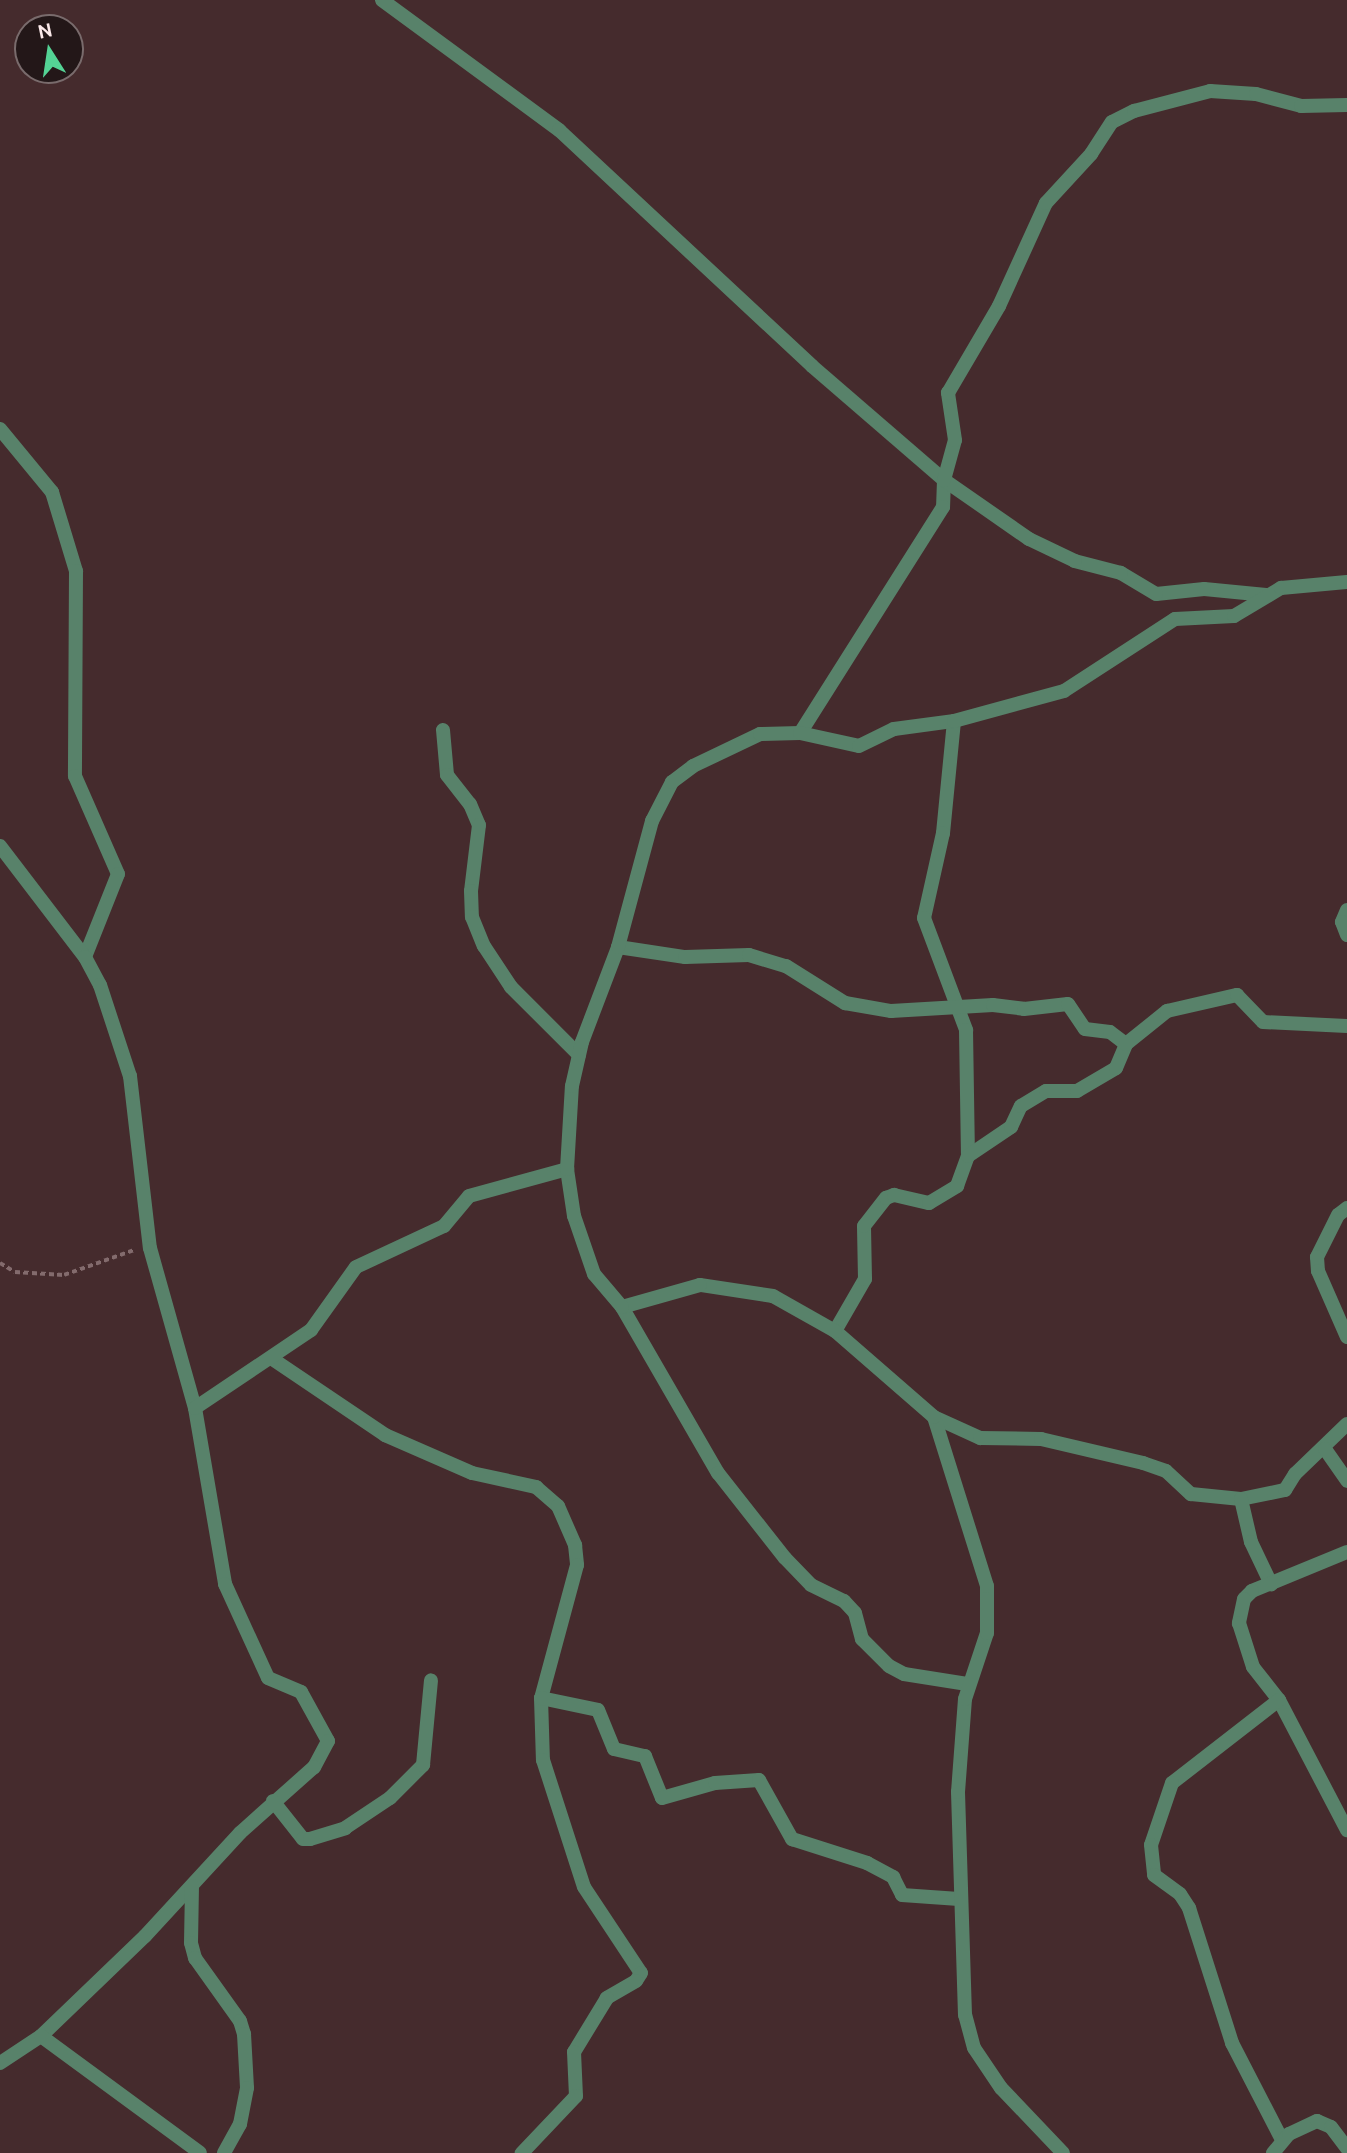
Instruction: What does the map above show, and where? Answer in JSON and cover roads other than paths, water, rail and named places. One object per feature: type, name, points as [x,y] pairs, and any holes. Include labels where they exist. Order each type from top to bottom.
[{"type":"street","points":[[383,0],[559,130],[812,366],[944,480],[1029,539],[1075,561],[1128,576],[1156,594],[1204,589],[1266,594]]},
{"type":"street","points":[[800,733],[943,507],[944,480],[955,440],[948,393],[999,306],[1046,203],[1091,154],[1112,122],[1134,111],[1210,91],[1256,94],[1301,106],[1347,105]]},
{"type":"street","points":[[0,429],[52,492],[76,571],[75,776],[118,874],[85,957]]},
{"type":"street","points":[[967,1684],[904,1674],[889,1666],[862,1639],[855,1613],[844,1601],[805,1580],[733,1495],[622,1307],[594,1273],[585,1255],[567,1168],[579,1055],[618,947],[652,821],[672,782],[693,766],[744,740],[771,732],[800,733],[859,747],[894,729],[954,720],[1075,687],[1127,646],[1175,619],[1234,616],[1266,594],[1294,585],[1347,582]]},
{"type":"street","points":[[835,1331],[865,1279],[864,1226],[890,1196],[929,1203],[957,1186],[968,1156],[964,1094],[968,1044],[961,1010],[924,918],[943,833],[954,720]]},
{"type":"street","points":[[443,730],[447,775],[470,804],[479,825],[471,891],[472,917],[484,946],[511,987],[579,1055]]},
{"type":"street","points":[[0,846],[85,957],[100,985],[130,1076],[150,1248],[195,1408],[229,1595],[268,1678],[301,1692],[328,1741],[323,1756],[273,1801],[41,2036],[0,2063]]},
{"type":"street","points":[[1347,909],[1342,922],[1347,935]]},
{"type":"street","points":[[618,947],[685,957],[749,955],[786,966],[845,1003],[891,1011],[1072,1005],[1084,1029],[1110,1032],[1126,1044]]},
{"type":"street","points":[[968,1156],[1008,1130],[1021,1106],[1042,1093],[1077,1091],[1116,1068],[1126,1044],[1167,1011],[1237,995],[1263,1023],[1347,1026]]},
{"type":"street","points":[[195,1408],[311,1330],[356,1267],[444,1226],[469,1196],[567,1168]]},
{"type":"street","points":[[1347,1208],[1338,1215],[1317,1257],[1318,1270],[1347,1337]]},
{"type":"street","points":[[622,1307],[700,1285],[718,1285],[773,1296],[835,1331],[916,1396],[930,1412],[972,1437],[1049,1440],[1166,1471],[1191,1494],[1241,1499],[1285,1490],[1295,1474],[1325,1449],[1347,1424]]},
{"type":"street","points":[[271,1358],[385,1435],[472,1473],[525,1483],[558,1506],[575,1545],[577,1566],[541,1698],[543,1759],[575,1866],[615,1939],[641,1973],[636,1981],[607,1998],[574,2052],[576,2096],[522,2153]]},
{"type":"street","points":[[930,1412],[987,1586],[987,1633],[967,1684],[958,1805],[962,1993],[974,2048],[1001,2088],[1063,2153]]},
{"type":"street","points":[[1325,1449],[1347,1481]]},
{"type":"street","points":[[1241,1499],[1251,1542],[1272,1584]]},
{"type":"street","points":[[1347,1552],[1272,1584],[1244,1600],[1239,1623],[1253,1667],[1279,1700],[1347,1830]]},
{"type":"street","points":[[273,1801],[303,1839],[310,1839],[345,1828],[390,1798],[423,1765],[431,1680]]},
{"type":"street","points":[[541,1698],[598,1710],[614,1749],[645,1756],[662,1798],[716,1783],[760,1780],[792,1839],[877,1868],[893,1877],[902,1895],[959,1899]]},
{"type":"street","points":[[1279,1700],[1172,1783],[1151,1845],[1154,1875],[1180,1894],[1189,1908],[1232,2043],[1282,2140]]},
{"type":"street","points":[[192,1886],[195,1958],[240,2021],[244,2034],[247,2088],[240,2124],[224,2153]]},
{"type":"street","points":[[41,2036],[200,2153]]},
{"type":"street","points":[[1273,2153],[1282,2140],[1309,2123],[1325,2122],[1347,2148]]}]
